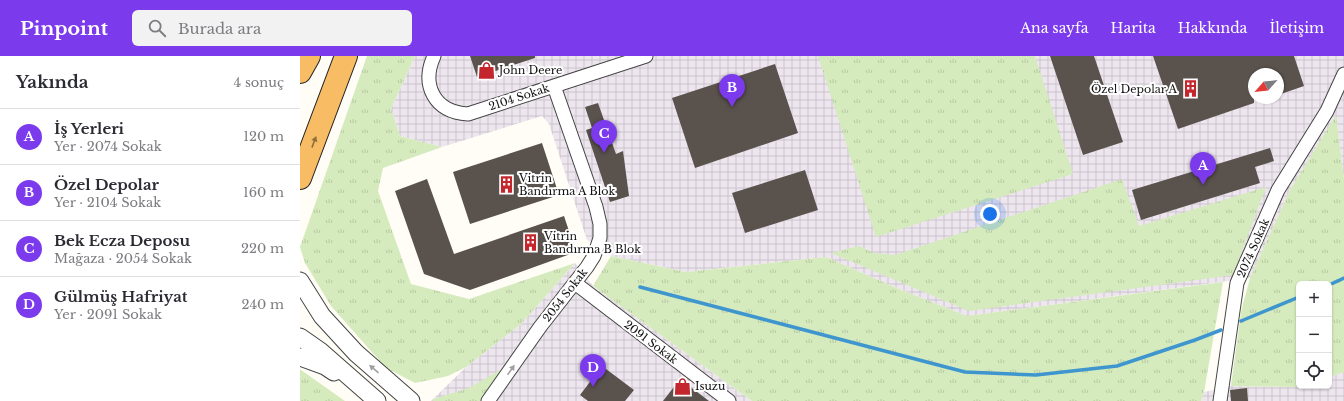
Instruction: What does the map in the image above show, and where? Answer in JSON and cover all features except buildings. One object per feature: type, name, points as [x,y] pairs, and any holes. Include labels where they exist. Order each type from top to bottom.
[{"type":"highway","points":[[300,72],[308,56]]},
{"type":"highway","points":[[300,178],[346,56]]},
{"type":"street","name":"2104 Sokak","points":[[434,56],[429,70],[428,82],[432,93],[439,104],[458,114],[468,114],[646,56]]},
{"type":"street","name":"2074 Sokak","points":[[1220,401],[1237,283],[1278,190],[1327,110],[1344,74]]},
{"type":"street","name":"2054 Sokak","points":[[488,401],[540,327],[594,256],[600,238],[600,224],[596,207],[554,86]]},
{"type":"street","points":[[300,281],[322,316],[356,353],[403,399]]},
{"type":"street","name":"2091 Sokak","points":[[574,284],[729,401]]},
{"type":"street","points":[[300,336],[320,351],[372,397]]},
{"type":"street","points":[[300,356],[325,366],[372,397]]},
{"type":"shaded area","points":[[415,56],[1344,56],[1344,179],[1336,116],[1290,190],[1250,278],[967,316],[899,289],[826,257],[686,272],[611,256],[587,240],[549,124],[542,116],[442,147],[400,136],[391,109]]},
{"type":"shaded area","points":[[575,263],[593,286],[752,401],[431,401],[466,367],[521,324]]},
{"type":"shaded area","points":[[1344,372],[1344,401],[1201,401],[1204,392],[1231,386],[1332,389],[1332,376]]},
{"type":"green space","points":[[367,56],[415,56],[391,109],[400,136],[442,147],[383,168],[378,191],[411,284],[469,299],[575,263],[521,324],[466,367],[448,376],[415,383],[386,368],[331,306],[305,263],[300,247]]},
{"type":"green space","points":[[818,56],[1035,56],[1073,174],[876,237]]},
{"type":"green space","points":[[1336,115],[1344,179],[1344,372],[1332,376],[1332,281],[1296,281],[1296,387],[1231,386],[1241,312],[1250,278],[1290,190]]},
{"type":"green space","points":[[1122,179],[1139,226],[1266,187],[1233,275],[969,311],[831,253],[859,246],[874,253],[895,255]]},
{"type":"green space","points":[[611,256],[686,272],[826,257],[899,289],[967,316],[1223,282],[1204,392],[1201,401],[752,401],[593,286]]},
{"type":"green space","points":[[300,369],[301,370],[345,401],[300,401]]},
{"type":"green space","points":[[500,370],[501,374],[482,401],[433,401],[433,399],[469,388]]},
{"type":"waterway","points":[[1332,284],[1344,278]]},
{"type":"waterway","points":[[640,287],[965,372],[1036,375],[1117,366],[1221,330]]},
{"type":"waterway","points":[[1241,321],[1296,298]]},
{"type":"place","name":"John Deere","points":[[486,70]]},
{"type":"place","name":"Özel Depolar A","points":[[1190,89]]},
{"type":"place","name":"Özel Depolar","points":[[732,107]]},
{"type":"place","name":"Bek Ecza Deposu","points":[[604,153]]},
{"type":"place","name":"Vitrin Bandırma A Blok","points":[[506,184]]},
{"type":"place","name":"İş Yerleri","points":[[1203,185]]},
{"type":"place","name":"Vitrin Bandırma B Blok","points":[[531,242]]},
{"type":"place","name":"Isuzu","points":[[682,386]]},
{"type":"place","name":"Gülmüş Hafriyat","points":[[593,387]]}]
